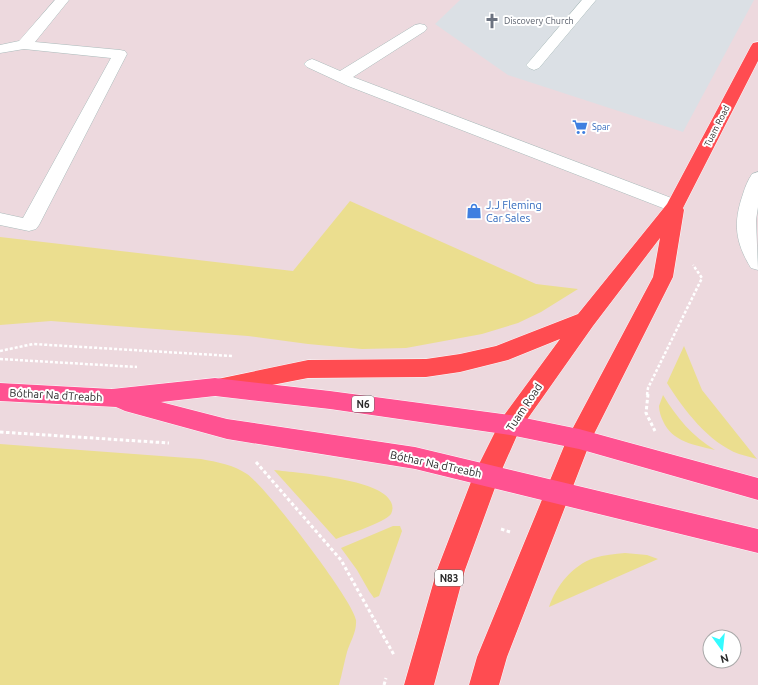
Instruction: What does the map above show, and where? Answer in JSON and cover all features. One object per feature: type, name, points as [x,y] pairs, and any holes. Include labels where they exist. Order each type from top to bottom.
[{"type":"highway","name":"Bóthar Na dTreabh","points":[[0,392],[112,398],[215,387],[330,400],[510,425],[579,439],[758,489]]},
{"type":"highway","name":"Bóthar Na dTreabh","points":[[112,398],[227,429],[415,458],[487,474],[614,507],[758,541]]},
{"type":"main road","name":"Tuam Road","points":[[419,685],[451,570],[487,474],[510,425],[585,320],[675,206],[758,46]]},
{"type":"main road","name":"Tuam Road","points":[[484,685],[492,657],[579,439],[663,277],[675,206]]},
{"type":"main road","points":[[215,387],[308,369],[426,368],[460,363],[500,354],[585,320]]},
{"type":"lane","points":[[24,45],[62,0]]},
{"type":"lane","points":[[534,65],[589,0]]},
{"type":"lane","points":[[341,77],[420,28]]},
{"type":"lane","points":[[0,49],[24,45],[120,54],[29,224],[0,219]]},
{"type":"lane","points":[[312,64],[341,77],[675,206]]},
{"type":"lane","points":[[758,178],[750,199],[745,227],[751,253],[758,262]]},
{"type":"path","points":[[655,432],[646,413],[648,388],[702,278],[690,259]]},
{"type":"path","points":[[252,457],[341,560],[394,655]]},
{"type":"shaded area","points":[[460,0],[754,0],[683,132],[508,75],[435,24]]},
{"type":"shaded area","points":[[350,201],[536,284],[578,289],[541,312],[518,323],[482,334],[406,348],[362,349],[248,336],[51,321],[0,325],[0,237],[293,271]]},
{"type":"shaded area","points":[[684,346],[702,390],[757,459],[739,454],[717,442],[707,434],[689,414],[673,393],[667,383]]},
{"type":"shaded area","points":[[663,395],[692,433],[715,450],[685,442],[672,434],[662,419],[660,412],[659,406]]},
{"type":"shaded area","points":[[0,444],[201,459],[231,466],[247,474],[272,499],[308,544],[340,591],[356,620],[353,637],[347,652],[339,685],[0,685]]},
{"type":"shaded area","points":[[274,470],[338,478],[372,488],[384,494],[391,502],[392,512],[381,521],[336,539]]},
{"type":"shaded area","points":[[393,526],[400,526],[402,531],[379,596],[374,598],[357,570],[341,548]]},
{"type":"shaded area","points":[[625,553],[647,555],[658,559],[549,607],[556,591],[566,577],[586,561],[606,555]]},
{"type":"place","name":"Discovery Church","points":[[492,21]]},
{"type":"place","name":"Spar","points":[[580,127]]},
{"type":"place","name":"J.J Fleming Car Sales","points":[[474,211]]}]
